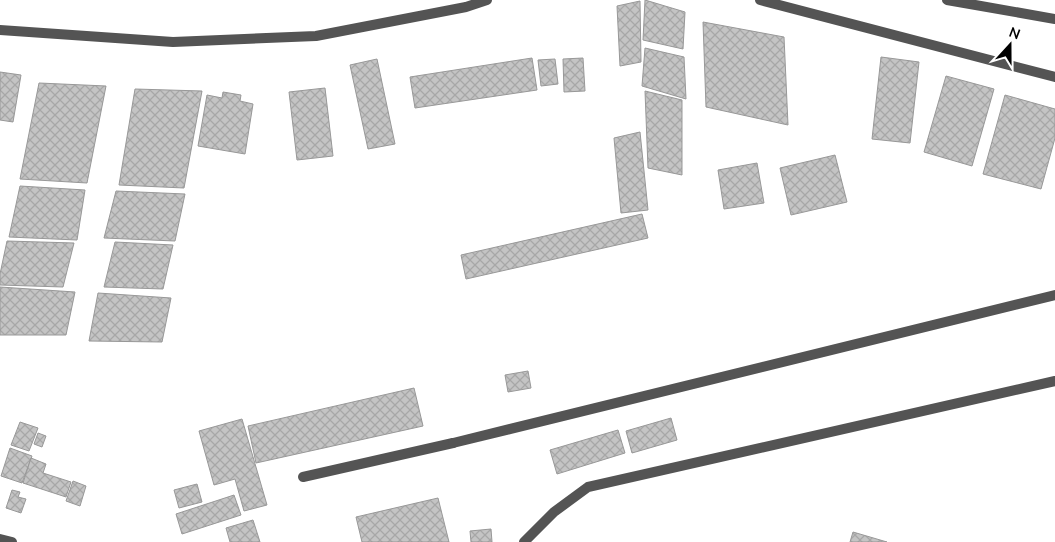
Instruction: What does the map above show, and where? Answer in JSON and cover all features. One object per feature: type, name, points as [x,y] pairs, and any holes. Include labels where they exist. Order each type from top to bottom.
[{"type":"street","points":[[0,30],[173,42],[316,36],[466,7],[487,0]]},
{"type":"street","points":[[760,0],[1055,77]]},
{"type":"street","points":[[947,0],[1055,19]]},
{"type":"street","points":[[303,477],[453,443],[1055,295]]},
{"type":"street","points":[[524,542],[554,512],[588,487],[1055,381]]},
{"type":"street","points":[[0,539],[12,542]]},
{"type":"building","points":[[645,0],[685,12],[683,49],[643,40]]},
{"type":"building","points":[[640,1],[641,62],[620,66],[617,6]]},
{"type":"building","points":[[703,22],[784,37],[788,125],[706,107]]},
{"type":"building","points":[[645,48],[684,57],[686,99],[642,86]]},
{"type":"building","points":[[881,57],[919,62],[910,143],[872,139]]},
{"type":"building","points":[[532,58],[537,90],[415,108],[410,77]]},
{"type":"building","points":[[583,58],[585,91],[564,92],[563,59]]},
{"type":"building","points":[[377,59],[395,144],[368,149],[350,65]]},
{"type":"building","points":[[555,59],[558,84],[541,86],[538,60]]},
{"type":"building","points":[[0,72],[21,75],[13,122],[0,120]]},
{"type":"building","points":[[946,76],[994,89],[972,166],[924,152]]},
{"type":"building","points":[[39,83],[106,86],[87,183],[20,179]]},
{"type":"building","points":[[325,88],[333,156],[297,160],[289,92]]},
{"type":"building","points":[[135,89],[202,91],[184,188],[119,185]]},
{"type":"building","points":[[645,91],[682,100],[682,175],[648,168]]},
{"type":"building","points":[[223,92],[241,95],[240,101],[253,104],[245,154],[198,146],[207,95],[222,98]]},
{"type":"building","points":[[1005,95],[1055,109],[1055,138],[1041,189],[983,174]]},
{"type":"building","points":[[640,132],[648,210],[621,213],[614,138]]},
{"type":"building","points":[[835,155],[847,202],[791,215],[780,168]]},
{"type":"building","points":[[757,163],[764,203],[724,209],[718,170]]},
{"type":"building","points":[[20,186],[85,190],[77,240],[9,237]]},
{"type":"building","points":[[116,191],[185,194],[175,241],[104,238]]},
{"type":"building","points":[[642,214],[648,238],[466,279],[461,255]]},
{"type":"building","points":[[7,241],[74,243],[63,287],[0,285],[0,274]]},
{"type":"building","points":[[115,242],[173,245],[163,289],[104,287]]},
{"type":"building","points":[[0,287],[75,292],[66,335],[0,335]]},
{"type":"building","points":[[98,293],[171,298],[162,342],[89,341]]},
{"type":"building","points":[[528,371],[531,388],[508,392],[505,375]]},
{"type":"building","points":[[414,388],[423,426],[256,463],[248,426]]},
{"type":"building","points":[[671,418],[677,440],[632,453],[626,431]]},
{"type":"building","points":[[242,419],[267,505],[244,511],[235,479],[214,485],[199,431]]},
{"type":"building","points":[[20,422],[38,428],[29,451],[11,445]]},
{"type":"building","points":[[618,430],[625,453],[557,474],[550,450]]},
{"type":"building","points":[[38,433],[46,436],[42,447],[34,444]]},
{"type":"building","points":[[10,448],[32,456],[22,483],[1,476]]},
{"type":"building","points":[[31,458],[46,464],[43,473],[71,482],[66,497],[23,483]]},
{"type":"building","points":[[73,481],[86,486],[80,506],[66,501]]},
{"type":"building","points":[[197,484],[202,502],[179,508],[174,490]]},
{"type":"building","points":[[12,490],[20,492],[18,497],[26,499],[21,513],[6,508]]},
{"type":"building","points":[[234,495],[241,515],[182,534],[176,514]]},
{"type":"building","points":[[438,498],[449,542],[362,542],[356,517]]},
{"type":"building","points":[[253,520],[260,542],[230,542],[226,528]]},
{"type":"building","points":[[491,529],[492,542],[471,542],[470,531]]},
{"type":"building","points":[[853,532],[887,542],[850,542]]}]
